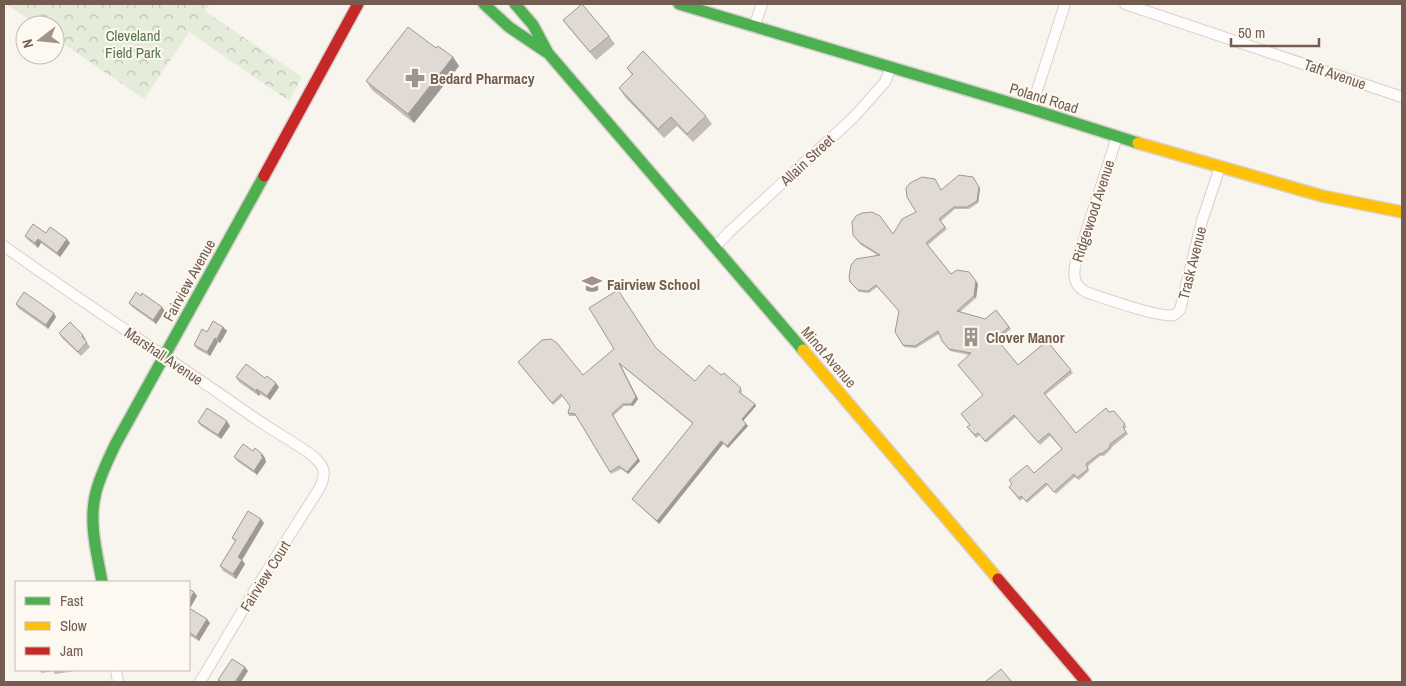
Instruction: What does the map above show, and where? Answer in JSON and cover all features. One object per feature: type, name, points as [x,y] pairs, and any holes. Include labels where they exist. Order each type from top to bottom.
[{"type":"street","name":"Fairview Avenue","points":[[102,581],[94,536],[93,510],[95,494],[115,444],[358,4]]},
{"type":"street","name":"Minot Avenue","points":[[484,4],[509,27],[548,53]]},
{"type":"street","name":"Minot Avenue","points":[[515,4],[533,24],[548,53],[1086,682]]},
{"type":"street","name":"Poland Road","points":[[679,4],[1220,167],[1322,196],[1402,210]]},
{"type":"street","points":[[754,28],[762,4]]},
{"type":"street","points":[[1030,109],[1065,4]]},
{"type":"street","name":"Taft Avenue","points":[[1125,4],[1402,97]]},
{"type":"street","name":"Allain Street","points":[[715,247],[854,117],[885,82],[891,68]]},
{"type":"street","name":"Ridgewood Avenue","points":[[1076,285],[1075,266],[1117,137]]},
{"type":"street","name":"Trask Avenue","points":[[1076,285],[1086,292],[1133,307],[1162,315],[1175,315],[1180,310],[1202,221],[1220,167]]},
{"type":"street","name":"Marshall Avenue","points":[[4,246],[253,417],[306,451],[318,460],[323,468]]},
{"type":"street","name":"Fairview Court","points":[[200,682],[320,489],[324,477],[323,468]]},
{"type":"green space","name":"Cleveland Field Park","points":[[210,4],[205,11],[302,77],[289,101],[189,32],[144,99],[65,45],[65,15],[22,15],[8,5]]},
{"type":"building","points":[[582,4],[609,36],[590,52],[563,20]]},
{"type":"building","name":"Bedard Pharmacy","points":[[408,27],[436,48],[438,46],[453,57],[408,114],[366,81]]},
{"type":"building","points":[[643,51],[706,116],[687,134],[671,117],[658,129],[619,88],[633,74],[627,68]]},
{"type":"building","name":"Clover Manor","points":[[959,175],[973,177],[979,187],[977,201],[967,207],[954,207],[939,219],[945,227],[926,243],[951,274],[957,270],[969,272],[976,281],[974,296],[957,311],[985,319],[996,310],[1009,327],[996,338],[1018,365],[1047,341],[1071,370],[1044,393],[1076,433],[1106,408],[1109,412],[1114,411],[1125,424],[1123,427],[1126,432],[1110,444],[1110,447],[1103,453],[1086,464],[1088,469],[1077,478],[1074,474],[1054,492],[1046,483],[1026,501],[1021,496],[1019,498],[1009,487],[1012,484],[1009,480],[1027,465],[1034,473],[1062,449],[1049,433],[1038,442],[1014,415],[985,441],[978,433],[975,435],[967,427],[970,425],[961,414],[983,395],[958,365],[971,353],[949,349],[942,341],[938,331],[915,346],[903,345],[895,332],[899,311],[876,285],[868,291],[858,290],[850,282],[851,265],[856,259],[880,255],[859,242],[853,235],[852,222],[856,216],[872,212],[880,216],[893,234],[902,219],[916,212],[907,197],[906,188],[910,183],[922,177],[935,179],[941,190]]},
{"type":"building","points":[[33,224],[46,233],[50,227],[67,239],[57,253],[38,239],[35,243],[25,236]]},
{"type":"building","points":[[618,290],[656,348],[695,381],[709,365],[721,375],[724,373],[741,388],[739,392],[755,404],[742,419],[746,424],[727,446],[721,441],[657,521],[632,499],[693,423],[619,363],[636,397],[631,404],[623,404],[612,414],[638,459],[627,472],[619,466],[610,472],[575,414],[568,413],[570,406],[561,394],[552,403],[518,362],[542,340],[551,339],[557,343],[583,375],[614,349],[589,308]]},
{"type":"building","points":[[24,292],[54,313],[46,325],[16,304]]},
{"type":"building","points":[[136,292],[141,296],[142,293],[162,307],[153,320],[129,303]]},
{"type":"building","points":[[213,321],[223,327],[207,352],[194,345],[202,329],[207,332]]},
{"type":"building","points":[[70,322],[87,342],[78,352],[59,333]]},
{"type":"building","points":[[246,364],[265,378],[267,376],[276,383],[267,396],[236,377]]},
{"type":"building","points":[[207,408],[227,421],[218,435],[198,422]]},
{"type":"building","points":[[243,444],[253,451],[255,448],[262,454],[261,456],[263,457],[254,471],[234,457]]},
{"type":"building","points":[[248,511],[261,519],[238,557],[242,560],[233,574],[220,566],[236,540],[232,538]]},
{"type":"building","points":[[190,590],[194,592],[190,599]]},
{"type":"building","points":[[190,609],[207,619],[196,637],[190,633]]},
{"type":"building","points":[[232,659],[245,667],[235,682],[222,682],[218,680]]},
{"type":"building","points":[[1001,669],[1012,682],[985,682]]},
{"type":"traffic: fast","points":[[484,4],[509,27],[546,52]]},
{"type":"traffic: fast","points":[[515,4],[533,25],[548,53],[803,350]]},
{"type":"traffic: fast","points":[[679,4],[1031,109],[1138,143]]},
{"type":"traffic: fast","points":[[102,581],[94,537],[93,515],[96,492],[102,474],[115,445],[264,176]]},
{"type":"traffic: slow","points":[[1138,143],[1322,196],[1402,212]]},
{"type":"traffic: slow","points":[[803,350],[998,579]]},
{"type":"traffic: jam","points":[[264,176],[358,4]]},
{"type":"traffic: jam","points":[[998,579],[1086,682]]},
{"type":"place","name":"Bedard Pharmacy","points":[[415,78]]},
{"type":"place","name":"Fairview School","points":[[592,284]]},
{"type":"place","name":"Clover Manor","points":[[971,337]]}]
